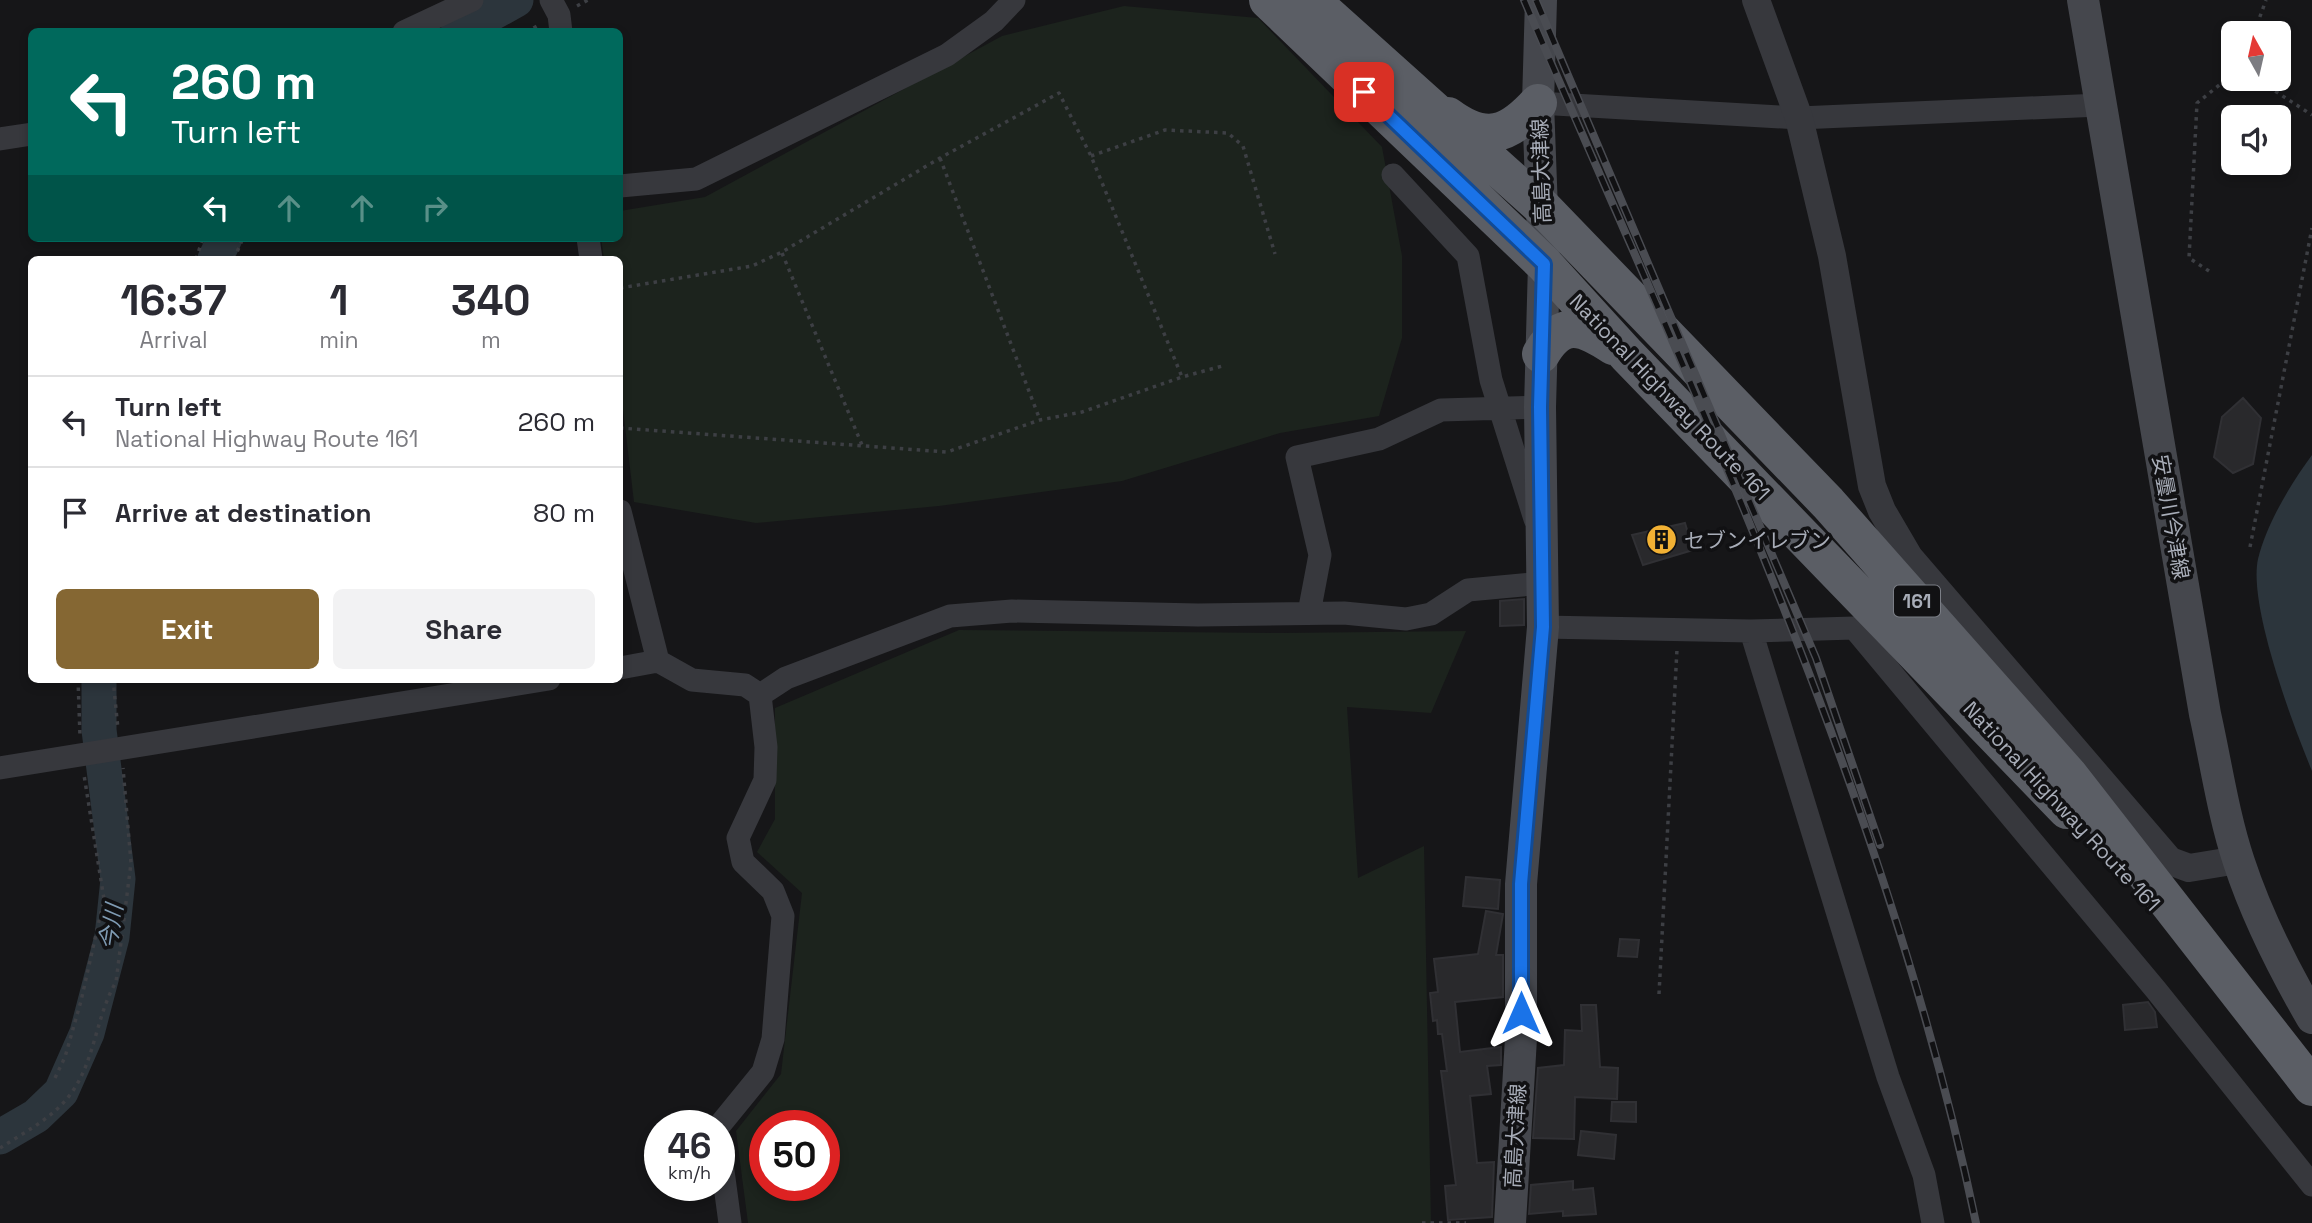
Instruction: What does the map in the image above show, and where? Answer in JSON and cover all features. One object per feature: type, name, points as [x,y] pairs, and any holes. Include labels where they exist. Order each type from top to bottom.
[{"type":"highway","name":"National Highway Route 161","points":[[1268,0],[1538,227],[1621,286],[1828,502],[1980,671],[2068,774],[2312,1087]]},
{"type":"highway","name":"National Highway Route 161","points":[[1324,13],[1402,81],[1538,227],[1627,355],[2111,856],[2259,1022]]},
{"type":"highway","points":[[1324,13],[1370,64],[1538,227],[1579,285],[1600,283],[1621,286]]},
{"type":"highway","points":[[1402,81],[1454,120],[1481,132],[1515,127],[1538,103]]},
{"type":"highway","points":[[1538,227],[1541,338],[1576,329],[1591,331],[1627,355]]},
{"type":"main road","name":"高島大津線","points":[[1538,227],[1541,0]]},
{"type":"main road","name":"安曇川今津線","points":[[2083,0],[2205,714],[2238,860],[2273,947],[2312,1018]]},
{"type":"main road","name":"高島大津線","points":[[1510,1223],[1521,1038],[1521,884],[1543,627],[1541,338]]},
{"type":"street","points":[[412,28],[472,0]]},
{"type":"street","points":[[551,0],[559,15],[561,28]]},
{"type":"street","points":[[623,186],[696,179],[947,55],[994,20],[1014,0]]},
{"type":"street","points":[[1756,0],[1799,118],[1832,256],[1872,486],[1903,546],[2170,861],[2189,868],[2238,860]]},
{"type":"street","points":[[1538,103],[1799,118],[2100,105]]},
{"type":"street","points":[[0,139],[28,135]]},
{"type":"street","points":[[1393,175],[1468,256],[1491,380],[1532,513],[1541,528]]},
{"type":"street","points":[[1309,613],[1320,555],[1297,457],[1379,439],[1441,410],[1540,407]]},
{"type":"street","points":[[623,523],[658,661]]},
{"type":"street","points":[[760,695],[786,678],[950,616],[1012,611],[1133,614],[1344,613],[1406,619],[1431,614],[1468,590],[1543,583]]},
{"type":"street","points":[[1543,627],[1751,631],[1854,628],[2156,990],[2312,1185]]},
{"type":"street","points":[[1751,631],[1888,1077],[1924,1175],[1933,1223]]},
{"type":"street","points":[[623,667],[658,661],[692,680],[745,685],[760,695],[766,747],[765,780],[738,838],[743,862],[773,891],[783,916],[773,1039],[763,1072],[732,1110]]},
{"type":"street","points":[[0,768],[525,683]]},
{"type":"street","points":[[727,1201],[730,1223]]},
{"type":"path","points":[[2258,21],[2266,0]]},
{"type":"path","points":[[2209,271],[2189,258],[2197,103],[2221,84]]},
{"type":"path","points":[[2276,91],[2312,115]]},
{"type":"path","points":[[623,288],[752,266],[782,253],[940,158],[1059,93],[1091,156],[1182,377]]},
{"type":"path","points":[[1091,156],[1165,130],[1228,133],[1243,146],[1275,254]]},
{"type":"path","points":[[940,158],[1040,420]]},
{"type":"path","points":[[2250,547],[2312,228]]},
{"type":"path","points":[[782,253],[862,445]]},
{"type":"path","points":[[623,428],[947,452],[1040,420],[1083,412],[1182,377],[1226,365]]},
{"type":"path","points":[[1659,994],[1678,629]]},
{"type":"path","points":[[55,1078],[65,1057],[81,1000],[104,899],[81,756],[78,683]]},
{"type":"path","points":[[0,1148],[49,1116],[73,1091],[107,998],[116,982],[131,863],[113,683]]},
{"type":"path","points":[[1422,1223],[1466,1223]]},
{"type":"shaded area","points":[[1124,6],[1258,18],[1382,147],[1402,256],[1402,338],[1379,416],[1280,433],[1122,481],[939,506],[756,523],[634,502],[623,409],[623,256],[604,256],[602,242],[623,242],[623,211],[705,197],[1002,36]]},
{"type":"shaded area","points":[[2312,455],[2312,771],[2274,665],[2257,580],[2258,559],[2267,532],[2288,491]]},
{"type":"shaded area","points":[[959,630],[1283,633],[1466,631],[1431,713],[1347,707],[1358,878],[1424,846],[1431,1223],[748,1223],[736,1131],[749,1115],[749,1201],[840,1201],[840,1110],[753,1110],[781,1074],[802,893],[757,852],[775,819],[775,708]]},
{"type":"building","points":[[2243,398],[2261,418],[2253,464],[2233,473],[2214,457],[2222,417]]},
{"type":"building","name":"セブンイレブン","points":[[1685,523],[1693,550],[1643,565],[1632,535]]},
{"type":"building","points":[[1524,599],[1524,625],[1500,626],[1500,601]]},
{"type":"building","points":[[1466,877],[1500,880],[1498,909],[1463,906]]},
{"type":"building","points":[[1486,911],[1503,914],[1496,955],[1503,955],[1503,997],[1455,1002],[1460,1052],[1501,1047],[1501,1065],[1487,1066],[1491,1094],[1470,1096],[1477,1163],[1494,1162],[1492,1217],[1448,1220],[1445,1186],[1456,1185],[1441,1071],[1447,1071],[1442,1034],[1438,1034],[1437,1020],[1433,1021],[1430,993],[1438,992],[1434,959],[1478,954]]},
{"type":"building","points":[[1620,939],[1639,940],[1637,957],[1618,956]]},
{"type":"building","points":[[2148,1002],[2155,1012],[2157,1027],[2125,1030],[2123,1005]]},
{"type":"building","points":[[1581,1005],[1596,1005],[1600,1067],[1618,1068],[1617,1099],[1575,1097],[1574,1139],[1533,1138],[1538,1068],[1564,1065],[1565,1030],[1582,1031]]},
{"type":"building","points":[[1612,1102],[1636,1102],[1636,1122],[1611,1121]]},
{"type":"building","points":[[1581,1131],[1616,1135],[1614,1159],[1578,1155]]},
{"type":"building","points":[[1573,1181],[1573,1190],[1593,1188],[1596,1214],[1563,1216],[1563,1211],[1529,1214],[1531,1185]]},
{"type":"waterway","name":"今川","points":[[465,28],[516,0]]},
{"type":"waterway","name":"今川","points":[[216,256],[223,242]]},
{"type":"waterway","name":"今川","points":[[0,1137],[36,1116],[61,1092],[87,1033],[112,937],[118,879],[99,730],[99,683]]},
{"type":"railway","points":[[1524,0],[1719,449],[1839,753],[1892,908],[1938,1064],[1976,1223]]},
{"type":"railway","points":[[1536,0],[1816,658],[1880,845]]},
{"type":"place","name":"セブンイレブン","points":[[1661,540]]},
{"type":"route","points":[[1364,92],[1544,264],[1540,407],[1543,627],[1521,884],[1521,1013]]}]
